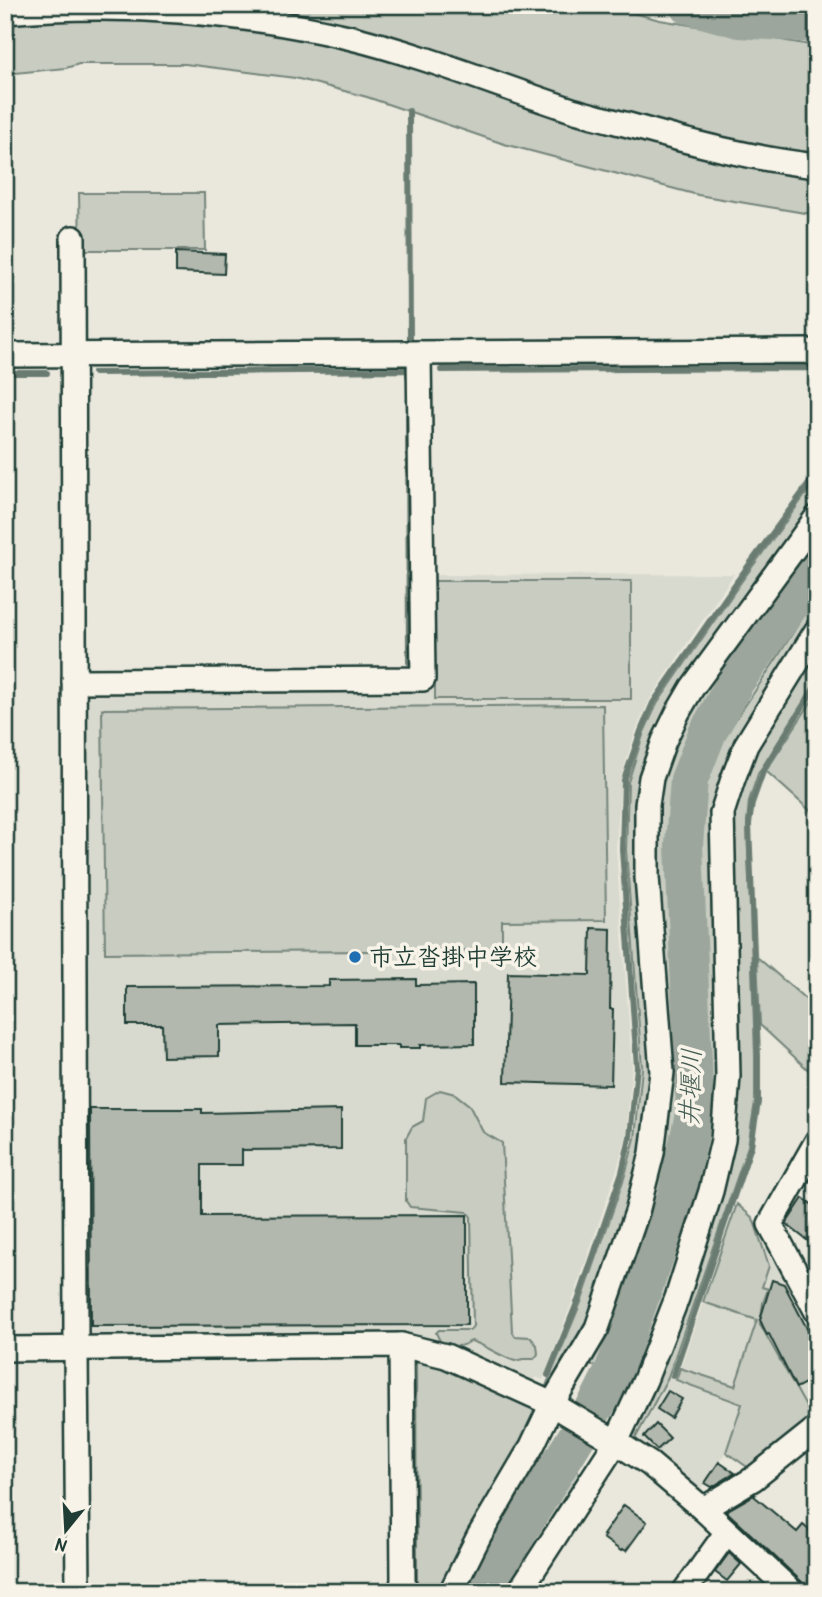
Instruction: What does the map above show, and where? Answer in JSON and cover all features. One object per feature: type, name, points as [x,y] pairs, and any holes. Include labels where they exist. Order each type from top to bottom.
[{"type":"street","points":[[5,12],[77,8],[167,10],[275,23],[348,37],[401,52],[572,109],[699,145],[774,161],[817,166]]},
{"type":"street","points":[[73,238],[78,1592]]},
{"type":"street","points":[[5,355],[809,351],[817,356]]},
{"type":"street","points":[[74,681],[423,679],[419,353]]},
{"type":"street","points":[[451,1592],[479,1536],[597,1328],[637,1212],[652,1153],[662,1072],[647,877],[647,804],[651,778],[664,741],[692,688],[817,517]]},
{"type":"street","points":[[519,1592],[614,1440],[645,1380],[677,1298],[711,1191],[723,1140],[728,1076],[722,813],[746,745],[817,630]]},
{"type":"street","points":[[817,1141],[770,1224],[817,1312]]},
{"type":"street","points":[[400,1592],[401,1345]]},
{"type":"street","points":[[5,1349],[401,1345],[446,1356],[554,1406],[650,1464],[792,1592]]},
{"type":"street","points":[[703,1509],[753,1479],[817,1428]]},
{"type":"street","points":[[684,1592],[727,1532]]},
{"type":"shaded area","points":[[178,5],[602,5],[660,20],[817,46],[817,161],[638,122]]},
{"type":"shaded area","points":[[167,17],[346,42],[817,172],[817,215],[698,195],[504,144],[367,97],[295,78],[185,64],[79,64],[66,68],[5,74],[5,18]]},
{"type":"shaded area","points":[[79,193],[204,193],[205,250],[80,250]]},
{"type":"shaded area","points":[[817,479],[817,512],[659,734],[654,1109],[594,1325],[553,1389],[546,1386],[582,1300],[635,1138],[642,1068],[626,850],[628,782],[644,732],[657,704],[741,582]]},
{"type":"shaded area","points":[[817,527],[817,557],[796,582],[710,704],[679,774],[673,806],[672,855],[687,1060],[688,1101],[682,1141],[669,1193],[625,1319],[604,1367],[582,1364],[658,1158],[654,883],[656,782],[690,700]]},
{"type":"shaded area","name":"市立沓掛中学校","points":[[734,574],[650,699],[636,730],[621,777],[616,849],[632,1066],[626,1137],[575,1294],[543,1380],[535,1377],[531,1385],[401,1336],[87,1336],[85,692],[432,688],[432,575]]},
{"type":"shaded area","points":[[435,581],[631,581],[631,699],[435,699]]},
{"type":"shaded area","points":[[817,594],[817,621],[735,757],[724,1076],[704,1198],[633,1390],[619,1381],[620,1374],[641,1323],[684,1195],[700,1125],[705,1074],[698,850],[701,798],[722,740]]},
{"type":"shaded area","points":[[817,642],[817,680],[758,774],[749,801],[747,822],[755,1102],[748,1146],[668,1377],[633,1443],[628,1439],[717,1190],[728,818],[738,779]]},
{"type":"shaded area","points":[[817,693],[817,817],[766,771]]},
{"type":"shaded area","points":[[603,705],[606,920],[502,921],[502,950],[105,953],[102,709]]},
{"type":"shaded area","points":[[757,957],[817,1009],[817,1078],[760,1025]]},
{"type":"shaded area","points":[[440,1090],[455,1094],[469,1105],[483,1132],[502,1143],[512,1331],[515,1336],[530,1337],[537,1345],[538,1354],[534,1359],[515,1361],[471,1341],[464,1345],[445,1345],[436,1333],[439,1330],[470,1330],[473,1326],[471,1217],[467,1212],[410,1207],[406,1201],[406,1138],[412,1127],[423,1121],[426,1098]]},
{"type":"shaded area","points":[[737,1204],[762,1225],[817,1330],[817,1418],[753,1471],[726,1452],[697,1494],[633,1443],[668,1377],[676,1380]]},
{"type":"shaded area","points":[[737,1204],[753,1218],[769,1266],[762,1287],[768,1289],[760,1324],[814,1421],[753,1471],[726,1452],[742,1404],[676,1380],[680,1368],[735,1386],[757,1320],[703,1302]]},
{"type":"shaded area","points":[[416,1354],[540,1412],[444,1592],[415,1592]]},
{"type":"shaded area","points":[[570,1466],[586,1477],[511,1592],[489,1592],[539,1507],[562,1473]]},
{"type":"building","points":[[176,252],[225,254],[224,274],[176,272]]},
{"type":"building","points":[[591,928],[611,929],[611,1085],[505,1082],[508,973],[590,975]]},
{"type":"building","points":[[416,979],[416,985],[474,984],[474,1044],[420,1045],[420,1048],[355,1045],[355,1023],[219,1025],[219,1056],[163,1057],[162,1025],[127,1025],[127,987],[329,986],[329,980]]},
{"type":"building","points":[[90,1109],[202,1109],[202,1113],[341,1110],[341,1149],[242,1150],[242,1165],[202,1165],[202,1216],[467,1215],[467,1325],[91,1326]]},
{"type":"building","points":[[803,1198],[817,1208],[817,1248],[786,1224]]},
{"type":"building","points":[[772,1280],[784,1284],[817,1348],[817,1377],[796,1388],[760,1320]]},
{"type":"building","points":[[668,1391],[682,1399],[671,1418],[657,1409]]},
{"type":"building","points":[[656,1424],[670,1438],[657,1450],[644,1437]]},
{"type":"building","points":[[719,1462],[735,1473],[712,1487],[705,1483]]},
{"type":"building","points":[[756,1494],[754,1496],[797,1532],[803,1525],[817,1537],[817,1592],[806,1592],[802,1582],[726,1511]]},
{"type":"building","points":[[624,1505],[647,1522],[626,1551],[621,1551],[603,1538],[603,1535]]},
{"type":"building","points":[[729,1553],[741,1564],[727,1581],[715,1572]]},
{"type":"waterway","points":[[688,5],[739,19],[817,24]]},
{"type":"waterway","points":[[409,111],[410,341]]},
{"type":"waterway","points":[[441,370],[811,368],[817,373]]},
{"type":"waterway","points":[[94,373],[408,370],[408,376]]},
{"type":"waterway","points":[[5,373],[47,373]]},
{"type":"waterway","points":[[408,415],[409,662]]},
{"type":"waterway","points":[[548,1375],[579,1298],[622,1172],[630,1137],[637,1067],[622,849],[624,780],[653,703],[738,580],[817,473]]},
{"type":"waterway","name":"井堰川","points":[[481,1592],[598,1402],[614,1370],[676,1197],[695,1110],[684,845],[689,780],[707,734],[736,681],[817,570]]},
{"type":"waterway","points":[[673,1376],[751,1146],[758,1102],[749,824],[752,803],[764,769],[817,684]]},
{"type":"waterway","points":[[412,1592],[415,1585],[413,1363]]},
{"type":"place","name":"市立沓掛中学校","points":[[355,957]]}]
